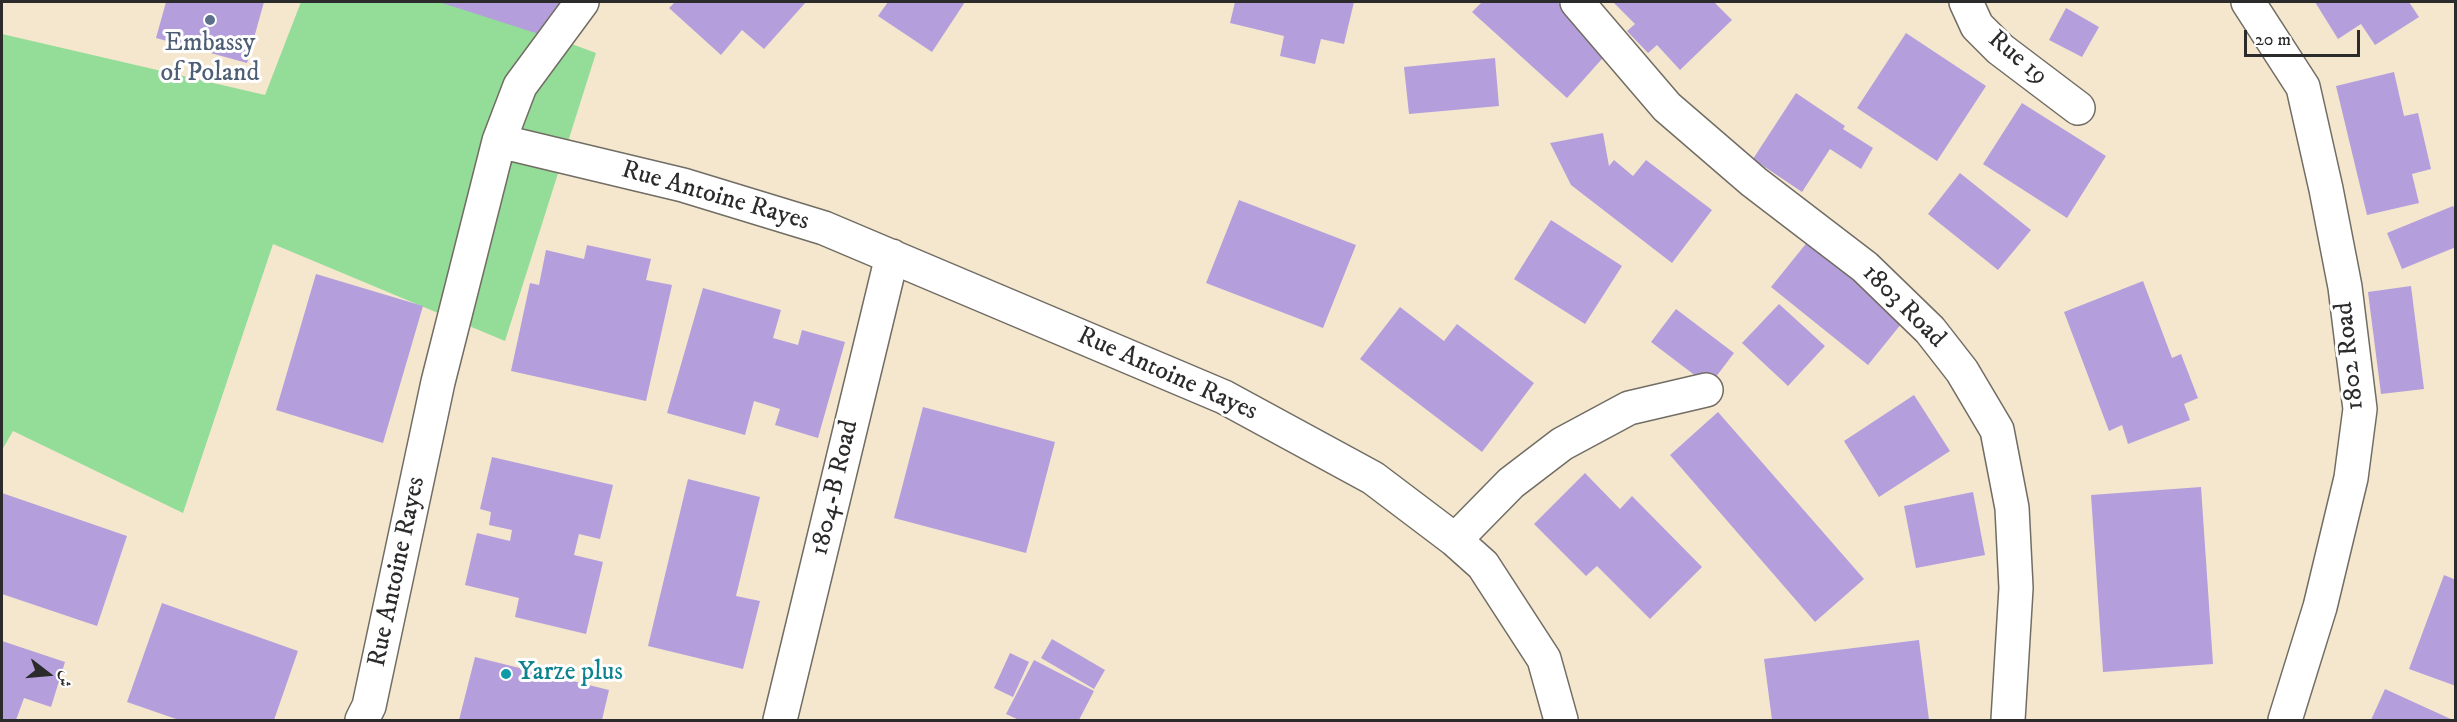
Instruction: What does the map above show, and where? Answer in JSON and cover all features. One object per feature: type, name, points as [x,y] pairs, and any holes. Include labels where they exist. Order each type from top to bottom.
[{"type":"street","points":[[499,141],[520,86],[582,2]]},
{"type":"street","name":"1803 Road","points":[[1577,2],[1667,107],[1754,182],[1865,267],[1930,330],[1962,370],[1997,430],[2012,508],[2016,588],[2008,720]]},
{"type":"street","name":"Rue 19","points":[[1966,2],[1977,26],[2000,49],[2078,108]]},
{"type":"street","name":"1802 Road","points":[[2248,2],[2303,87],[2326,189],[2344,287],[2360,409],[2351,478],[2332,560],[2285,720]]},
{"type":"street","name":"Rue Antoine Rayes","points":[[362,720],[369,706],[438,382],[499,141],[683,185],[824,228],[1224,397],[1373,478],[1455,540],[1483,565],[1544,659],[1561,720]]},
{"type":"street","name":"1804-B Road","points":[[780,720],[892,256]]},
{"type":"street","points":[[1455,540],[1511,483],[1562,444],[1629,408],[1706,390]]},
{"type":"green space","points":[[301,2],[459,2],[596,53],[505,341],[273,244],[183,513],[13,431],[2,450],[2,34],[265,95]]},
{"type":"building","name":"Embassy of Poland","points":[[166,2],[264,2],[247,63],[156,38]]},
{"type":"building","points":[[439,2],[562,2],[558,5],[548,37]]},
{"type":"building","points":[[675,2],[806,2],[764,49],[742,30],[721,55],[669,8]]},
{"type":"building","points":[[888,2],[965,2],[932,52],[878,16]]},
{"type":"building","points":[[1235,2],[1354,2],[1344,44],[1321,39],[1315,64],[1280,56],[1284,36],[1230,23]]},
{"type":"building","points":[[1482,2],[1557,2],[1610,50],[1567,98],[1472,12]]},
{"type":"building","points":[[1613,2],[1714,2],[1732,20],[1680,70],[1657,45],[1648,53],[1627,31],[1635,24]]},
{"type":"building","points":[[2315,2],[2409,2],[2419,17],[2375,45],[2361,24],[2338,39]]},
{"type":"building","points":[[2066,8],[2099,27],[2082,57],[2049,40]]},
{"type":"building","points":[[1906,33],[1986,86],[1937,161],[1857,108]]},
{"type":"building","points":[[1495,58],[1499,106],[1409,114],[1404,67]]},
{"type":"building","points":[[2394,72],[2404,116],[2418,113],[2431,169],[2412,174],[2419,203],[2367,215],[2336,86]]},
{"type":"building","points":[[1796,93],[1845,126],[1843,129],[1873,148],[1861,169],[1830,149],[1802,192],[1753,159]]},
{"type":"building","points":[[2022,103],[2106,156],[2067,218],[1983,164]]},
{"type":"building","points":[[1603,133],[1609,166],[1614,160],[1633,176],[1646,160],[1712,210],[1672,263],[1571,185],[1550,143]]},
{"type":"building","points":[[1960,173],[2031,230],[1998,270],[1928,214]]},
{"type":"building","points":[[1239,200],[1356,245],[1323,328],[1206,283]]},
{"type":"building","points":[[2453,206],[2456,211],[2456,247],[2402,269],[2387,233]]},
{"type":"building","points":[[1551,220],[1622,266],[1585,324],[1514,279]]},
{"type":"building","points":[[1813,235],[1910,313],[1868,365],[1771,287]]},
{"type":"building","points":[[587,245],[651,259],[646,280],[672,285],[646,401],[511,371],[530,283],[539,285],[546,250],[584,259]]},
{"type":"building","points":[[316,274],[423,306],[383,443],[276,410]]},
{"type":"building","points":[[2143,281],[2172,358],[2181,354],[2198,398],[2184,404],[2190,420],[2128,444],[2122,425],[2109,431],[2064,312]]},
{"type":"building","points":[[2411,286],[2424,389],[2381,394],[2368,292]]},
{"type":"building","points":[[703,288],[781,310],[773,338],[798,345],[802,330],[845,342],[818,438],[775,425],[780,409],[754,401],[745,435],[667,413]]},
{"type":"building","points":[[1779,304],[1825,346],[1788,386],[1742,343]]},
{"type":"building","points":[[1400,307],[1444,341],[1457,324],[1534,383],[1482,452],[1360,359]]},
{"type":"building","points":[[1676,309],[1734,353],[1709,386],[1651,342]]},
{"type":"building","points":[[1914,395],[1950,451],[1879,497],[1844,441]]},
{"type":"building","points":[[923,407],[1055,442],[1026,553],[894,518]]},
{"type":"building","points":[[1718,412],[1864,579],[1815,622],[1670,455]]},
{"type":"building","points":[[492,457],[613,485],[600,539],[579,534],[574,555],[603,562],[586,634],[515,617],[519,598],[465,585],[477,533],[510,541],[512,530],[489,525],[491,512],[480,509]]},
{"type":"building","points":[[1585,473],[1620,509],[1632,496],[1702,567],[1650,619],[1597,566],[1586,576],[1534,524]]},
{"type":"building","points":[[688,479],[760,497],[736,596],[760,601],[743,669],[648,646]]},
{"type":"building","points":[[2201,487],[2213,664],[2103,672],[2091,495]]},
{"type":"building","points":[[1973,492],[1985,555],[1916,568],[1904,506]]},
{"type":"building","points":[[2,493],[127,536],[97,626],[2,594]]},
{"type":"building","points":[[2444,575],[2456,580],[2456,686],[2409,669]]},
{"type":"building","points":[[162,603],[298,651],[274,720],[179,720],[127,702]]},
{"type":"building","points":[[1052,639],[1105,670],[1094,689],[1041,658]]},
{"type":"building","points":[[1919,640],[1929,720],[1772,720],[1764,659]]},
{"type":"building","points":[[2,641],[65,662],[51,707],[24,698],[16,720],[2,720]]},
{"type":"building","points":[[1010,653],[1029,662],[1013,697],[994,688]]},
{"type":"building","name":"Yarze plus","points":[[475,657],[609,690],[602,720],[459,720]]},
{"type":"building","points":[[1034,660],[1094,691],[1079,720],[1019,720],[1006,714]]},
{"type":"building","points":[[2385,689],[2453,720],[2371,720]]},
{"type":"place","name":"Embassy of Poland","points":[[210,20]]},
{"type":"place","name":"Yarze plus","points":[[506,674]]}]
